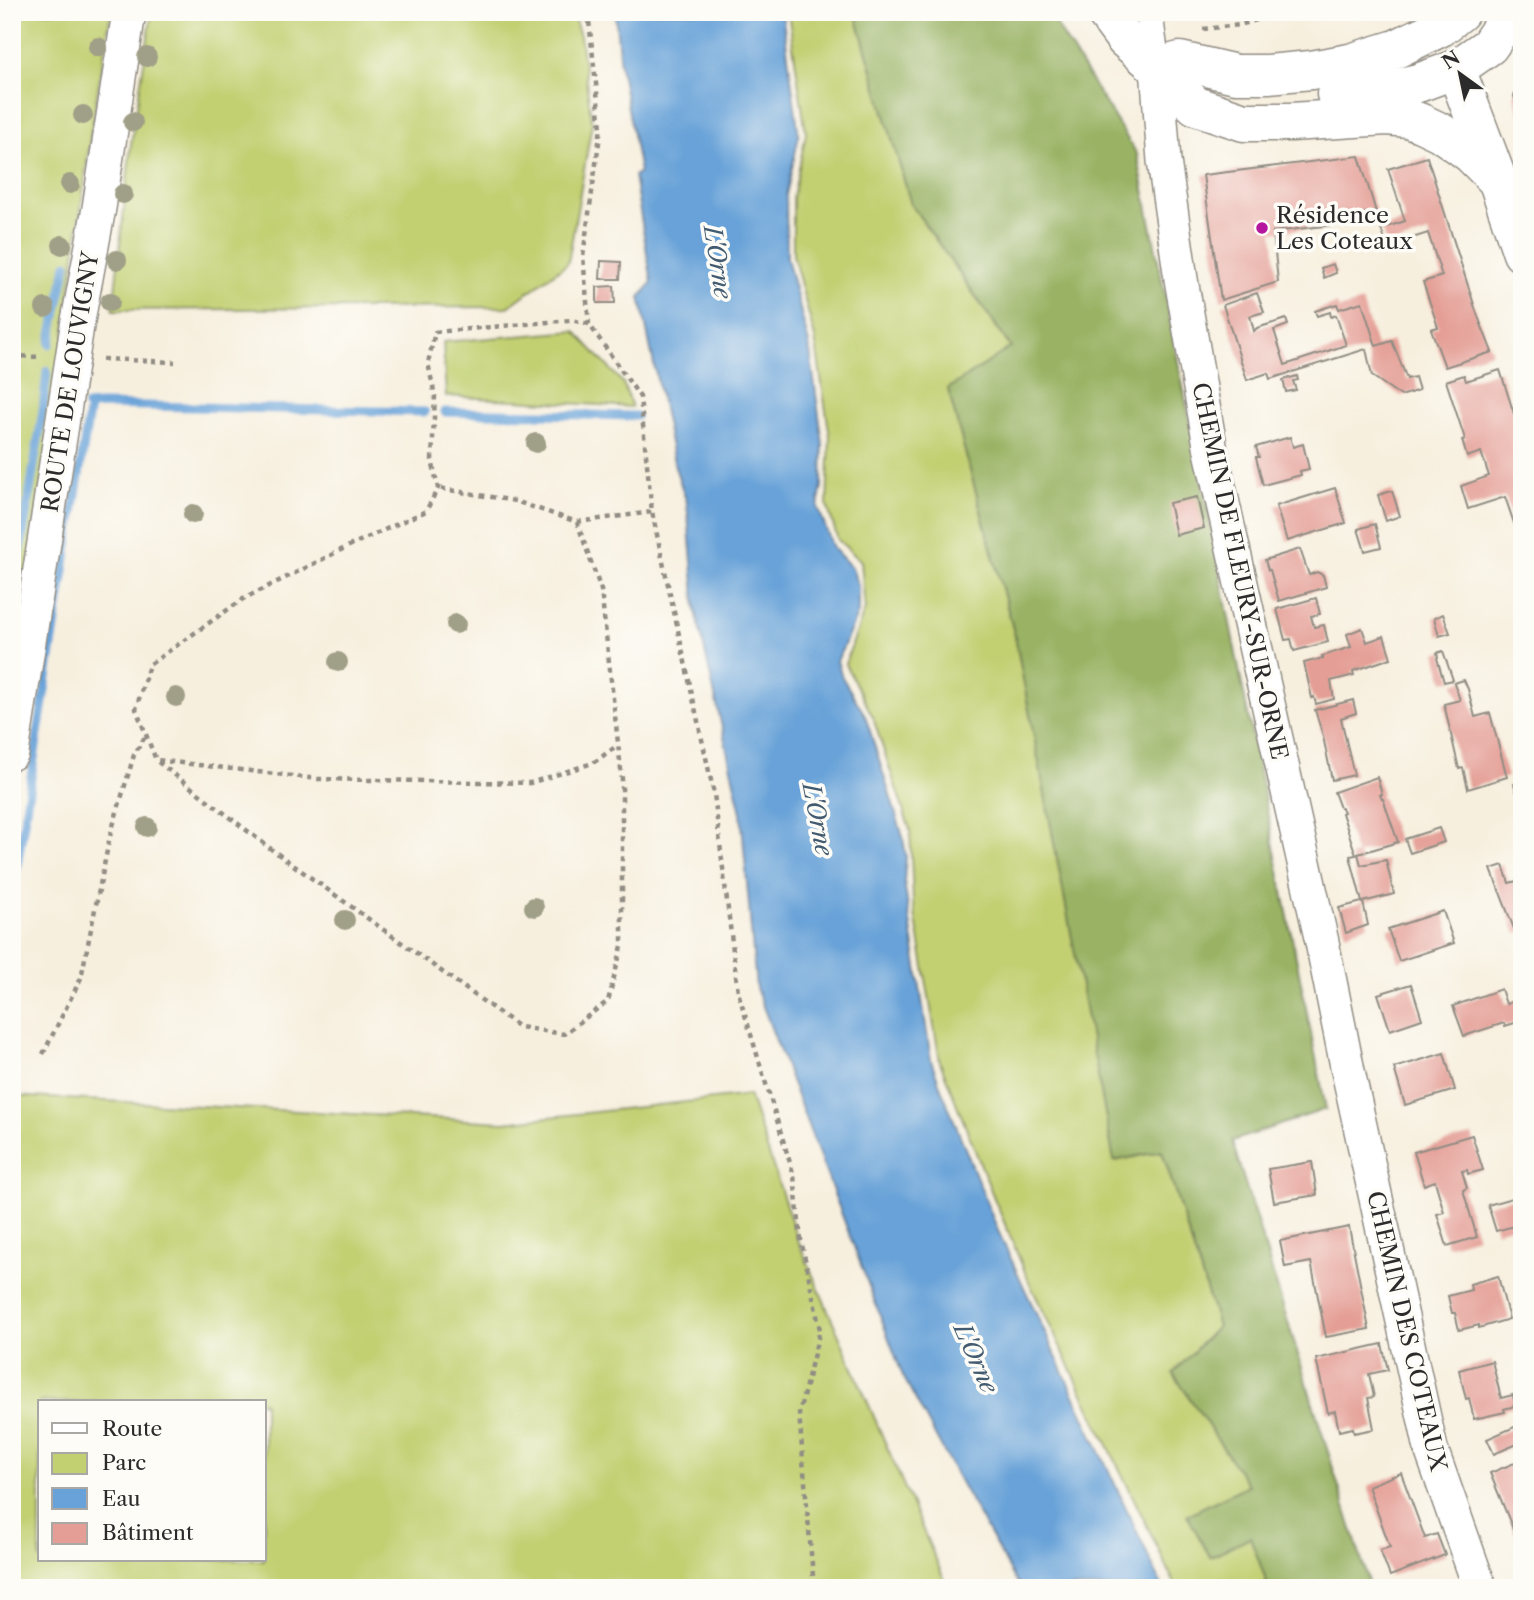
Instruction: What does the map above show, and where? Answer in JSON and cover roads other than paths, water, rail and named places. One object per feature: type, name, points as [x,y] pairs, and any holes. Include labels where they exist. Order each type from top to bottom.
[{"type":"main road","points":[[1105,12],[1125,39],[1157,66],[1196,106],[1244,122],[1387,116],[1408,118],[1421,122],[1460,145],[1499,182]]},
{"type":"main road","points":[[1196,106],[1245,98],[1381,91],[1418,83],[1456,69],[1489,46],[1512,12]]},
{"type":"main road","points":[[1157,66],[1180,61],[1236,74],[1311,70],[1386,53],[1445,17]]},
{"type":"main road","points":[[1456,69],[1499,182],[1522,253]]},
{"type":"street","name":"ROUTE DE LOUVIGNY","points":[[12,753],[129,12]]},
{"type":"street","points":[[1149,12],[1157,66]]},
{"type":"street","points":[[1445,17],[1456,69]]},
{"type":"street","name":"CHEMIN DE FLEURY-SUR-ORNE","points":[[1157,66],[1164,161],[1211,451],[1322,942],[1348,1071]]},
{"type":"street","name":"CHEMIN DES COTEAUX","points":[[1348,1071],[1431,1449],[1479,1588]]},
{"type":"water","name":"L'Orne","points":[[615,12],[782,12],[799,136],[786,195],[787,258],[809,344],[823,444],[822,486],[818,507],[833,548],[852,568],[858,586],[858,613],[837,661],[842,677],[865,715],[903,837],[906,857],[904,881],[931,1060],[999,1233],[1163,1588],[1020,1588],[903,1376],[756,988],[741,813],[696,611],[687,503],[675,467],[640,297],[652,283],[634,176],[640,172],[620,66]]},
{"type":"waterway","points":[[50,344],[67,264]]},
{"type":"waterway","points":[[12,602],[47,371]]},
{"type":"waterway","points":[[87,406],[425,412]]},
{"type":"waterway","points":[[12,897],[90,406]]},
{"type":"waterway","points":[[445,412],[636,416]]},
{"type":"place","name":"Résidence Les Coteaux","points":[[1262,228]]}]
